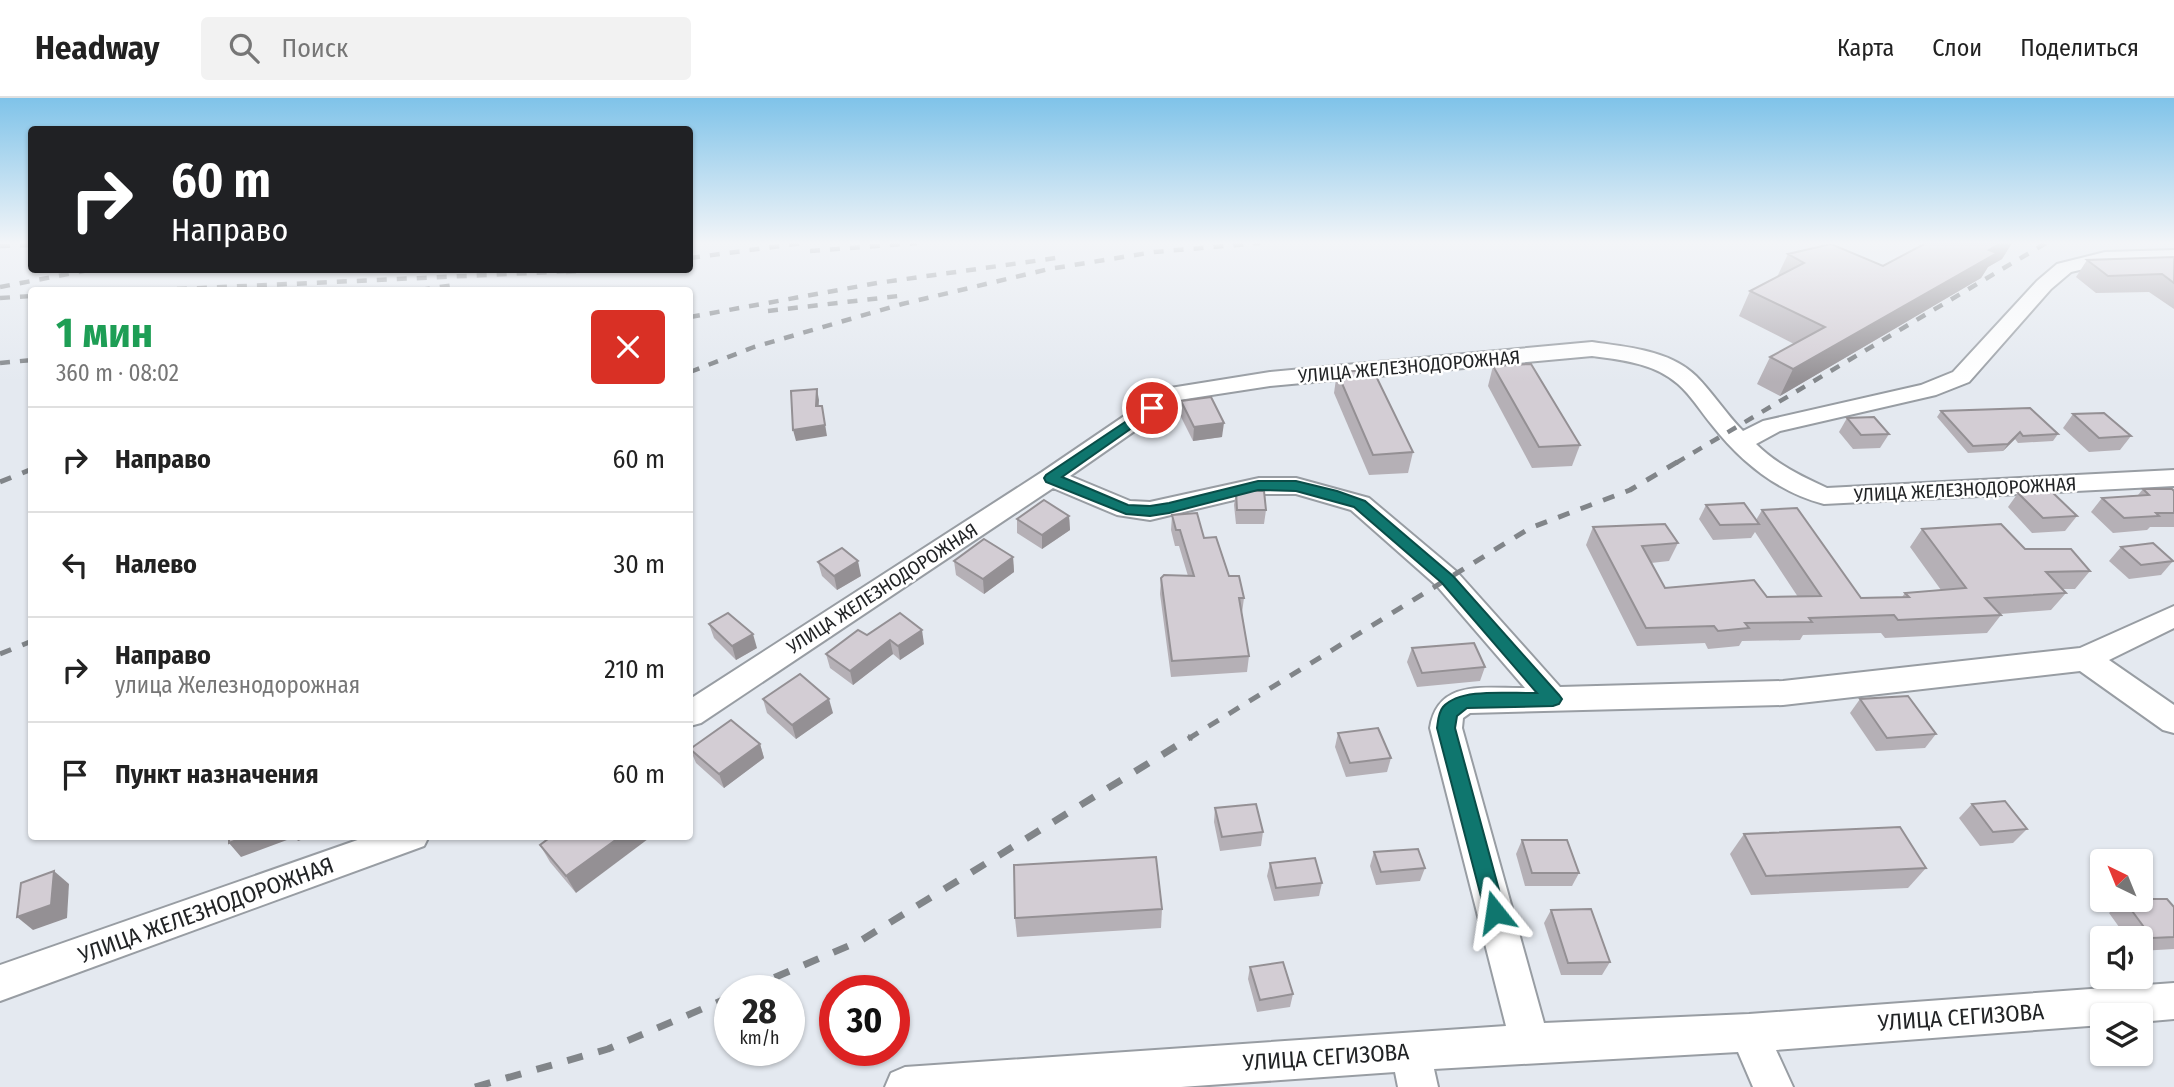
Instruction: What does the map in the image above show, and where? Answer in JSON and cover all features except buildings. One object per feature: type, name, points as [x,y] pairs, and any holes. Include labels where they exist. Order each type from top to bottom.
[{"type":"street","points":[[1740,442],[1772,426],[1928,390],[1961,377],[2040,289]]},
{"type":"street","name":"УЛИЦА ЖЕЛЕЗНОДОРОЖНАЯ","points":[[693,712],[1051,478],[1172,394],[1270,379],[1591,349],[1639,356],[1664,365],[1686,379],[1758,460],[1788,480],[1824,496],[2173,479]]},
{"type":"street","points":[[1051,478],[1126,509],[1150,511],[1169,508],[1258,486],[1296,486],[1360,504],[1447,579],[1553,699]]},
{"type":"street","points":[[1530,1043],[1446,728],[1448,713],[1463,701],[1783,693],[2085,659],[2174,616]]},
{"type":"street","points":[[2085,659],[2174,721]]},
{"type":"street","name":"УЛИЦА ЖЕЛЕЗНОДОРОЖНАЯ","points":[[0,982],[401,840]]},
{"type":"street","name":"УЛИЦА СЕГИЗОВА","points":[[905,1087],[1414,1069],[1530,1043],[1749,1032],[2174,1001]]},
{"type":"street","points":[[1749,1032],[1773,1087]]},
{"type":"railway","points":[[693,316],[843,289]]},
{"type":"railway","points":[[693,371],[754,347],[902,304],[964,289]]},
{"type":"railway","points":[[1676,463],[1968,289]]},
{"type":"railway","points":[[768,311],[907,295]]},
{"type":"railway","points":[[0,298],[28,296]]},
{"type":"railway","points":[[0,363],[28,360]]},
{"type":"railway","points":[[1188,739],[1530,528],[1630,490],[1679,461]]},
{"type":"railway","points":[[0,482],[28,471]]},
{"type":"railway","points":[[0,654],[28,643]]},
{"type":"railway","points":[[780,975],[860,941],[1191,737]]},
{"type":"railway","points":[[475,1087],[608,1049],[714,1004]]},
{"type":"route","points":[[1152,408],[1051,478],[1126,509],[1150,511],[1169,508],[1258,486],[1296,486],[1360,504],[1447,579],[1553,699],[1463,701],[1448,713],[1446,728],[1495,912]]}]
